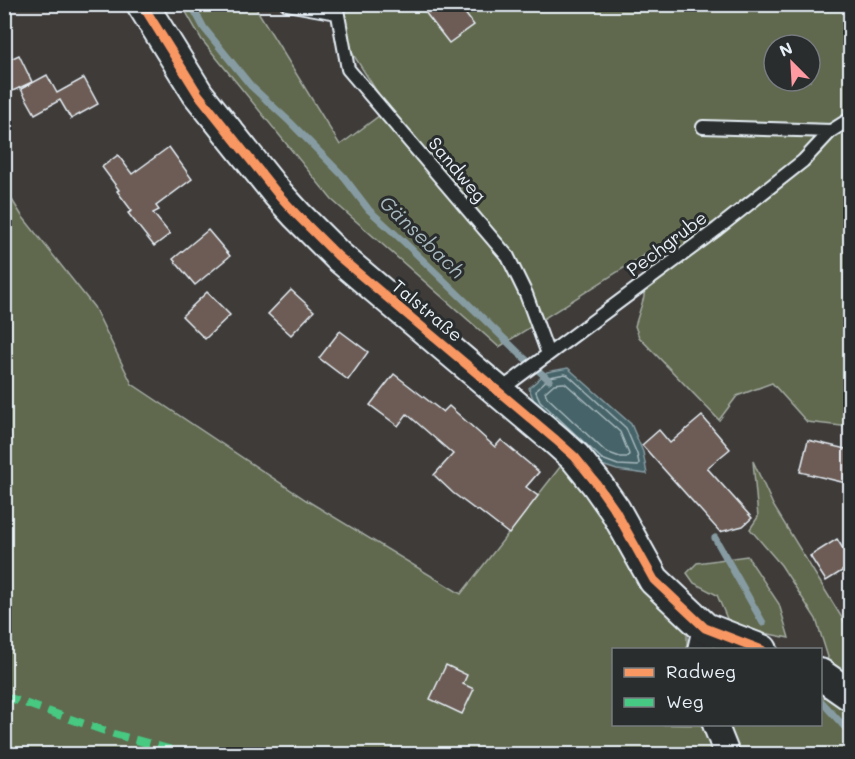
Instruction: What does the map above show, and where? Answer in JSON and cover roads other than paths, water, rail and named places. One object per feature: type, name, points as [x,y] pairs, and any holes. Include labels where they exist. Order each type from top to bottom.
[{"type":"street","name":"Talstraße","points":[[142,4],[198,94],[297,215],[338,256],[575,458],[615,510],[654,580],[702,639]]},
{"type":"street","points":[[702,639],[751,648]]},
{"type":"street","points":[[822,675],[850,695]]},
{"type":"street","points":[[716,726],[727,754]]},
{"type":"lane","name":"Sandweg","points":[[287,4],[336,9],[348,69],[508,257],[526,294],[544,358]]},
{"type":"lane","name":"Pechgrube","points":[[498,392],[717,230],[803,161],[831,131],[850,119]]},
{"type":"lane","points":[[703,127],[831,131]]},
{"type":"water","points":[[568,368],[631,424],[643,452],[647,474],[617,470],[599,464],[535,404],[529,388],[547,372]]},
{"type":"waterway","name":"Gänsebach","points":[[191,4],[204,28],[251,86],[343,176],[369,210],[549,380]]},
{"type":"waterway","name":"Gänsebach","points":[[715,538],[763,623]]},
{"type":"waterway","name":"Gänsebach","points":[[822,702],[850,733]]}]
